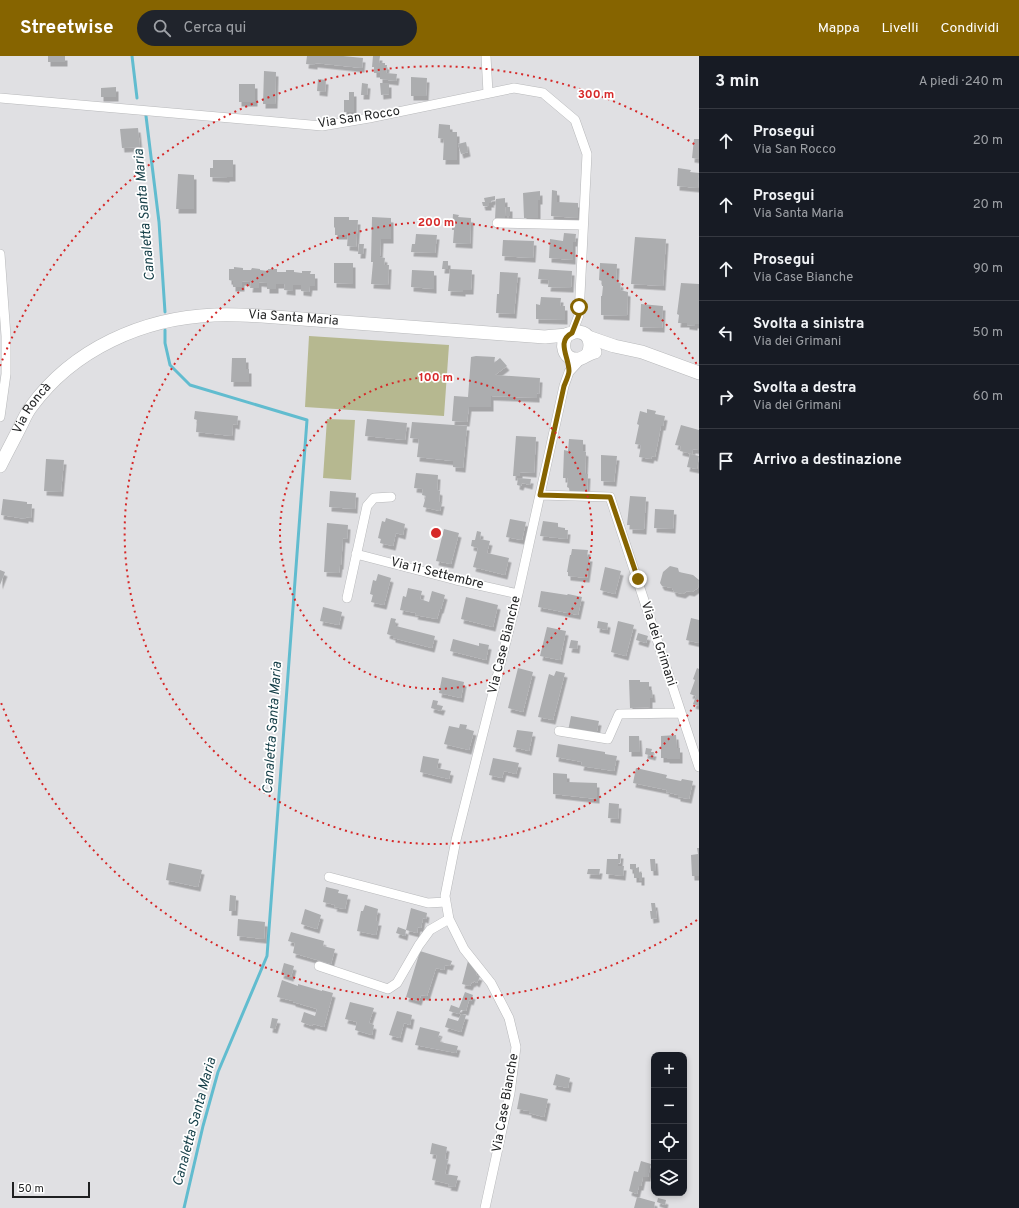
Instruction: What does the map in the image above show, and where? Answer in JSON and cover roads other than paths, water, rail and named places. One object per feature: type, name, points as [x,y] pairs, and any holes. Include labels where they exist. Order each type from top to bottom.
[{"type":"main road","name":"Via Santa Maria","points":[[57,376],[93,350],[127,333],[162,322],[214,315],[262,316],[544,337],[578,332],[614,346],[642,352],[699,373]]},
{"type":"main road","points":[[565,352],[564,341],[570,334]]},
{"type":"main road","points":[[585,356],[590,345],[590,341],[586,336]]},
{"type":"main road","name":"Via Santa Maria","points":[[544,337],[573,358],[585,356],[614,346]]},
{"type":"main road","name":"Via Roncà","points":[[0,466],[30,407],[57,376]]},
{"type":"street","points":[[486,56],[488,93]]},
{"type":"street","name":"Via San Rocco","points":[[0,98],[322,126],[369,118],[514,88],[542,93],[575,120],[587,154],[579,315],[570,334]]},
{"type":"street","points":[[497,223],[583,225]]},
{"type":"street","points":[[0,254],[6,336],[6,374],[0,417]]},
{"type":"street","name":"Via San Rocco","points":[[579,315],[586,336]]},
{"type":"street","points":[[565,352],[570,372]]},
{"type":"street","name":"Via Case Bianche","points":[[485,1208],[510,1093],[516,1047],[509,1018],[491,983],[464,949],[449,919],[446,896],[456,840],[518,594],[564,386],[570,372],[585,356]]},
{"type":"street","name":"Via dei Grimani","points":[[540,495],[610,497],[699,767]]},
{"type":"street","points":[[347,598],[367,506],[374,498],[391,497]]},
{"type":"street","name":"Via 11 Settembre","points":[[356,554],[456,580],[518,594]]},
{"type":"street","points":[[560,731],[608,739],[619,714],[681,712]]},
{"type":"street","points":[[329,878],[428,903],[446,902]]},
{"type":"street","points":[[319,966],[388,989],[397,984],[418,945],[430,930],[449,919]]},
{"type":"waterway","name":"Canaletta Santa Maria","points":[[132,56],[137,98]]},
{"type":"waterway","name":"Canaletta Santa Maria","points":[[146,116],[159,222],[165,312]]},
{"type":"waterway","name":"Canaletta Santa Maria","points":[[165,330],[165,343],[170,365],[190,385],[307,420],[267,956],[218,1072],[203,1126],[184,1208]]}]
